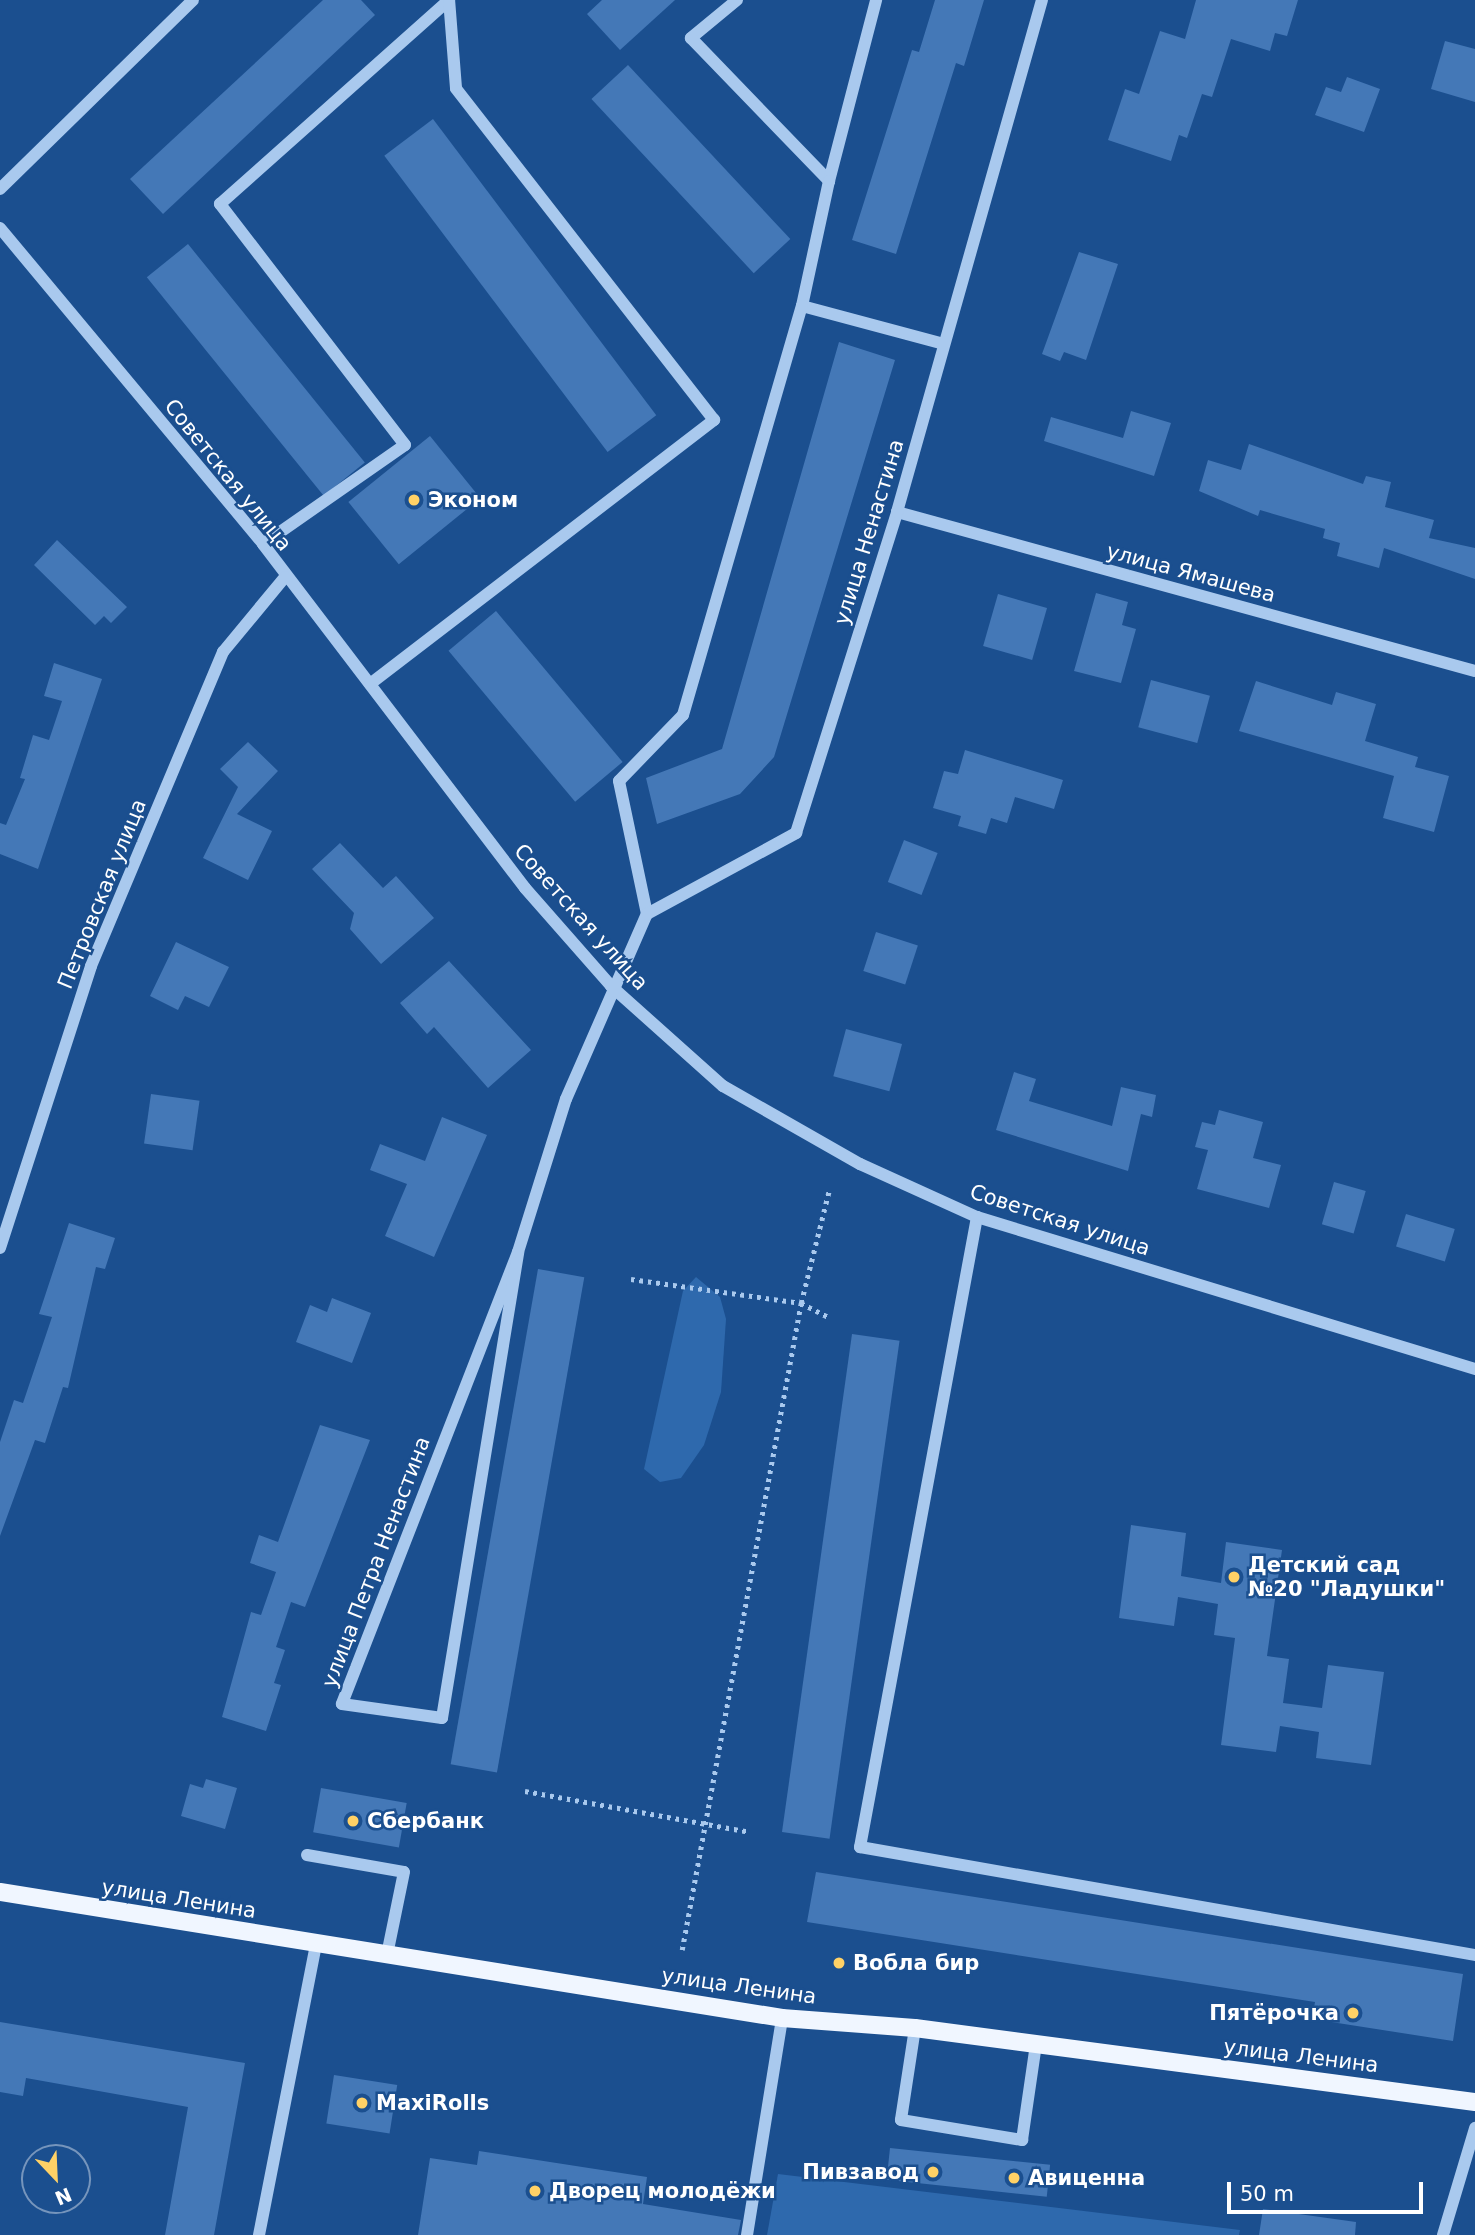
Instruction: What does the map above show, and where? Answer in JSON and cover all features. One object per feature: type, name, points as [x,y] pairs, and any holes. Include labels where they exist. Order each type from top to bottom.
[{"type":"main road","name":"улица Ленина","points":[[0,1892],[782,2018],[915,2028],[1475,2102]]},
{"type":"street","points":[[0,189],[193,0]]},
{"type":"street","points":[[262,544],[405,445],[220,204],[449,0]]},
{"type":"street","points":[[370,684],[714,420],[456,88],[449,0]]},
{"type":"street","points":[[737,0],[691,38],[829,181]]},
{"type":"street","points":[[611,986],[647,914],[619,781],[683,715],[802,306],[829,181],[876,0]]},
{"type":"street","name":"улица Ненастина","points":[[647,914],[796,834],[897,512],[1042,0]]},
{"type":"street","name":"Советская улица","points":[[0,228],[262,544],[525,888],[611,986],[723,1086],[860,1164],[977,1217],[1475,1369]]},
{"type":"street","points":[[802,306],[944,344]]},
{"type":"street","name":"улица Ямашева","points":[[897,512],[1475,671]]},
{"type":"street","name":"Петровская улица","points":[[0,1248],[91,966],[223,652],[285,577]]},
{"type":"street","name":"улица Петра Ненастина","points":[[518,1252],[442,1718],[342,1704],[518,1252],[566,1099],[611,986]]},
{"type":"street","points":[[977,1217],[860,1847],[1475,1955]]},
{"type":"street","points":[[307,1855],[404,1872],[387,1955]]},
{"type":"street","points":[[259,2235],[316,1944]]},
{"type":"street","points":[[747,2235],[782,2018]]},
{"type":"street","points":[[915,2028],[901,2120],[1022,2140],[1036,2044]]},
{"type":"street","points":[[1443,2235],[1475,2128]]},
{"type":"path","points":[[682,1950],[703,1823],[801,1303],[828,1191]]},
{"type":"path","points":[[631,1279],[801,1303],[830,1318]]},
{"type":"path","points":[[525,1791],[746,1831]]},
{"type":"shaded area","points":[[696,1277],[720,1297],[726,1319],[721,1392],[704,1445],[681,1478],[660,1482],[644,1469],[683,1291]]},
{"type":"shaded area","points":[[778,2174],[1240,2230],[1239,2235],[767,2235]]},
{"type":"building","points":[[323,0],[361,0],[375,15],[163,214],[130,179]]},
{"type":"building","points":[[602,0],[675,0],[620,50],[587,14]]},
{"type":"building","points":[[935,0],[984,0],[964,66],[956,63],[896,254],[852,240],[912,50],[919,52]]},
{"type":"building","points":[[1196,0],[1298,0],[1287,36],[1275,33],[1270,51],[1231,39],[1212,97],[1202,94],[1187,138],[1179,135],[1171,161],[1108,140],[1125,89],[1139,94],[1160,31],[1185,39]]},
{"type":"building","points":[[1445,41],[1475,49],[1475,102],[1431,89]]},
{"type":"building","points":[[628,65],[790,239],[754,273],[591,99]]},
{"type":"building","points":[[1347,77],[1380,89],[1364,132],[1315,115],[1326,87],[1341,92]]},
{"type":"building","points":[[433,119],[656,415],[608,452],[384,156]]},
{"type":"building","points":[[188,244],[365,462],[324,496],[147,277]]},
{"type":"building","points":[[1079,252],[1118,264],[1086,360],[1064,352],[1060,361],[1042,354]]},
{"type":"building","points":[[839,342],[895,360],[774,757],[740,794],[657,824],[646,778],[722,749]]},
{"type":"building","points":[[1131,411],[1171,423],[1154,476],[1044,441],[1051,417],[1123,438]]},
{"type":"building","name":"Эконом","points":[[430,436],[480,498],[399,564],[348,502]]},
{"type":"building","points":[[1249,444],[1363,484],[1366,476],[1391,482],[1385,507],[1434,520],[1429,538],[1475,548],[1475,579],[1384,548],[1379,568],[1337,556],[1340,543],[1323,538],[1325,529],[1260,510],[1258,516],[1199,491],[1208,460],[1241,470]]},
{"type":"building","points":[[57,540],[127,607],[111,623],[104,616],[95,625],[34,565]]},
{"type":"building","points":[[1096,593],[1128,602],[1122,625],[1136,629],[1121,683],[1074,671]]},
{"type":"building","points":[[998,594],[1047,608],[1032,660],[983,646]]},
{"type":"building","points":[[496,611],[623,762],[575,802],[449,651]]},
{"type":"building","points":[[54,663],[102,679],[38,869],[0,854],[0,823],[6,825],[25,779],[20,778],[33,735],[49,740],[62,701],[44,696]]},
{"type":"building","points":[[1151,680],[1210,696],[1197,743],[1138,727]]},
{"type":"building","points":[[1256,681],[1332,705],[1336,692],[1376,704],[1365,741],[1418,757],[1415,767],[1449,776],[1434,832],[1383,818],[1394,776],[1239,731]]},
{"type":"building","points":[[248,742],[278,771],[237,814],[272,831],[248,880],[203,858],[238,787],[220,769]]},
{"type":"building","points":[[965,750],[1063,780],[1054,809],[1015,797],[1007,823],[991,818],[986,834],[958,826],[961,816],[933,808],[944,771],[958,774]]},
{"type":"building","points":[[904,840],[938,853],[921,895],[888,882]]},
{"type":"building","points":[[340,843],[383,888],[396,876],[434,918],[381,964],[350,929],[354,913],[312,869]]},
{"type":"building","points":[[876,932],[918,946],[905,985],[863,971]]},
{"type":"building","points":[[176,942],[229,967],[209,1007],[185,996],[178,1010],[150,996]]},
{"type":"building","points":[[449,961],[531,1050],[488,1088],[434,1027],[427,1034],[400,1003]]},
{"type":"building","points":[[846,1029],[902,1044],[889,1091],[833,1076]]},
{"type":"building","points":[[1014,1072],[1036,1079],[1029,1101],[1112,1126],[1121,1087],[1156,1095],[1152,1117],[1141,1114],[1128,1171],[996,1130]]},
{"type":"building","points":[[151,1094],[200,1101],[193,1150],[144,1144]]},
{"type":"building","points":[[1219,1110],[1263,1122],[1253,1158],[1281,1165],[1269,1208],[1197,1189],[1208,1150],[1195,1147],[1202,1122],[1215,1125]]},
{"type":"building","points":[[442,1117],[487,1135],[434,1257],[385,1236],[407,1184],[370,1170],[380,1144],[425,1161]]},
{"type":"building","points":[[1334,1182],[1366,1191],[1354,1233],[1322,1224]]},
{"type":"building","points":[[1406,1214],[1455,1229],[1445,1261],[1396,1247]]},
{"type":"building","points":[[69,1223],[115,1238],[105,1269],[96,1267],[68,1388],[63,1387],[45,1443],[35,1440],[0,1536],[0,1442],[14,1400],[23,1403],[52,1317],[39,1314]]},
{"type":"building","points":[[538,1269],[584,1277],[497,1773],[451,1764]]},
{"type":"building","points":[[332,1298],[371,1313],[352,1363],[296,1342],[310,1305],[327,1312]]},
{"type":"building","points":[[852,1334],[900,1341],[830,1839],[782,1832]]},
{"type":"building","points":[[320,1425],[370,1440],[305,1607],[291,1602],[276,1647],[285,1650],[274,1683],[281,1685],[266,1731],[222,1717],[251,1612],[261,1615],[276,1572],[250,1563],[259,1535],[278,1542]]},
{"type":"building","points":[[1131,1525],[1186,1533],[1181,1576],[1221,1583],[1226,1542],[1282,1550],[1267,1656],[1289,1659],[1283,1703],[1322,1708],[1328,1665],[1384,1672],[1371,1765],[1316,1758],[1319,1732],[1280,1726],[1276,1752],[1221,1745],[1235,1638],[1214,1635],[1218,1604],[1178,1597],[1174,1626],[1119,1618]]},
{"type":"building","points":[[206,1779],[237,1788],[225,1829],[181,1816],[190,1784],[203,1788]]},
{"type":"building","points":[[321,1788],[407,1803],[399,1847],[313,1832]]},
{"type":"building","points":[[816,1872],[1463,1974],[1453,2041],[1312,2019],[1315,2002],[807,1922]]},
{"type":"building","points":[[0,2022],[245,2063],[214,2235],[165,2235],[188,2107],[26,2078],[23,2096],[0,2092]]},
{"type":"building","points":[[334,2075],[397,2085],[390,2133],[326,2123]]},
{"type":"building","points":[[890,2148],[1050,2165],[1047,2197],[887,2180]]},
{"type":"building","name":"Дворец молодёжи","points":[[479,2151],[647,2177],[643,2204],[741,2220],[738,2235],[418,2235],[430,2158],[477,2165]]},
{"type":"building","points":[[1263,2209],[1356,2222],[1355,2235],[1259,2235]]},
{"type":"place","name":"Эконом","points":[[414,500]]},
{"type":"place","name":"Детский сад №20 \"Ладушки\"","points":[[1234,1577]]},
{"type":"place","name":"Сбербанк","points":[[353,1821]]},
{"type":"place","name":"Вобла бир","points":[[839,1963]]},
{"type":"place","name":"Пятёрочка","points":[[1353,2013]]},
{"type":"place","name":"MaxiRolls","points":[[362,2103]]},
{"type":"place","name":"Пивзавод","points":[[933,2172]]},
{"type":"place","name":"Авиценна","points":[[1014,2178]]},
{"type":"place","name":"Дворец молодёжи","points":[[535,2191]]}]
